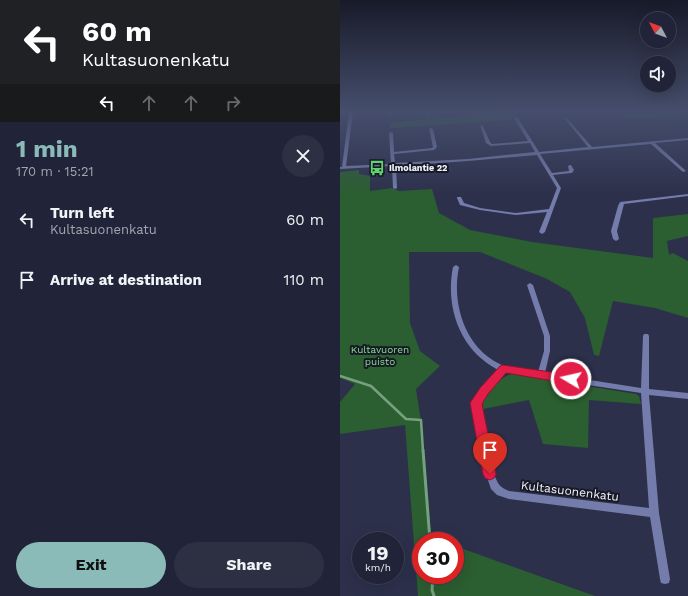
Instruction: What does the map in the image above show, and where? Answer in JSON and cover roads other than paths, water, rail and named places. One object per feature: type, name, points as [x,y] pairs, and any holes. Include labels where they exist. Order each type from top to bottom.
[{"type":"street","points":[[347,140],[346,156],[342,168],[538,153],[681,140]]},
{"type":"street","points":[[392,140],[395,188]]},
{"type":"street","points":[[393,153],[433,149],[435,147],[433,140]]},
{"type":"street","points":[[487,140],[491,145],[531,142],[552,174],[559,188],[542,232]]},
{"type":"street","points":[[584,140],[591,148]]},
{"type":"street","points":[[652,143],[684,172]]},
{"type":"street","points":[[340,157],[346,156]]},
{"type":"street","points":[[552,174],[571,172],[572,170],[570,166]]},
{"type":"street","points":[[616,239],[614,231],[622,203],[688,195]]},
{"type":"street","points":[[459,198],[462,204],[472,208],[516,214],[551,210]]},
{"type":"street","points":[[456,267],[453,278],[455,297],[464,332],[469,343],[477,351],[503,369],[645,391],[688,396]]},
{"type":"street","points":[[530,286],[547,336],[547,351],[541,375]]},
{"type":"street","points":[[646,336],[645,391],[654,513],[660,558],[665,578]]},
{"type":"street","name":"Kultasuonenkatu","points":[[503,369],[476,403],[490,474],[494,486],[497,489],[509,495],[654,513]]},
{"type":"waterway","points":[[340,376],[371,386],[406,419],[421,420],[423,451]]},
{"type":"waterway","points":[[423,450],[429,532]]},
{"type":"waterway","points":[[432,584],[434,596]]},
{"type":"place","name":"Ilmolantie 22","points":[[377,168]]},
{"type":"park label","name":"Kultavuoren puisto","points":[[380,354]]}]
